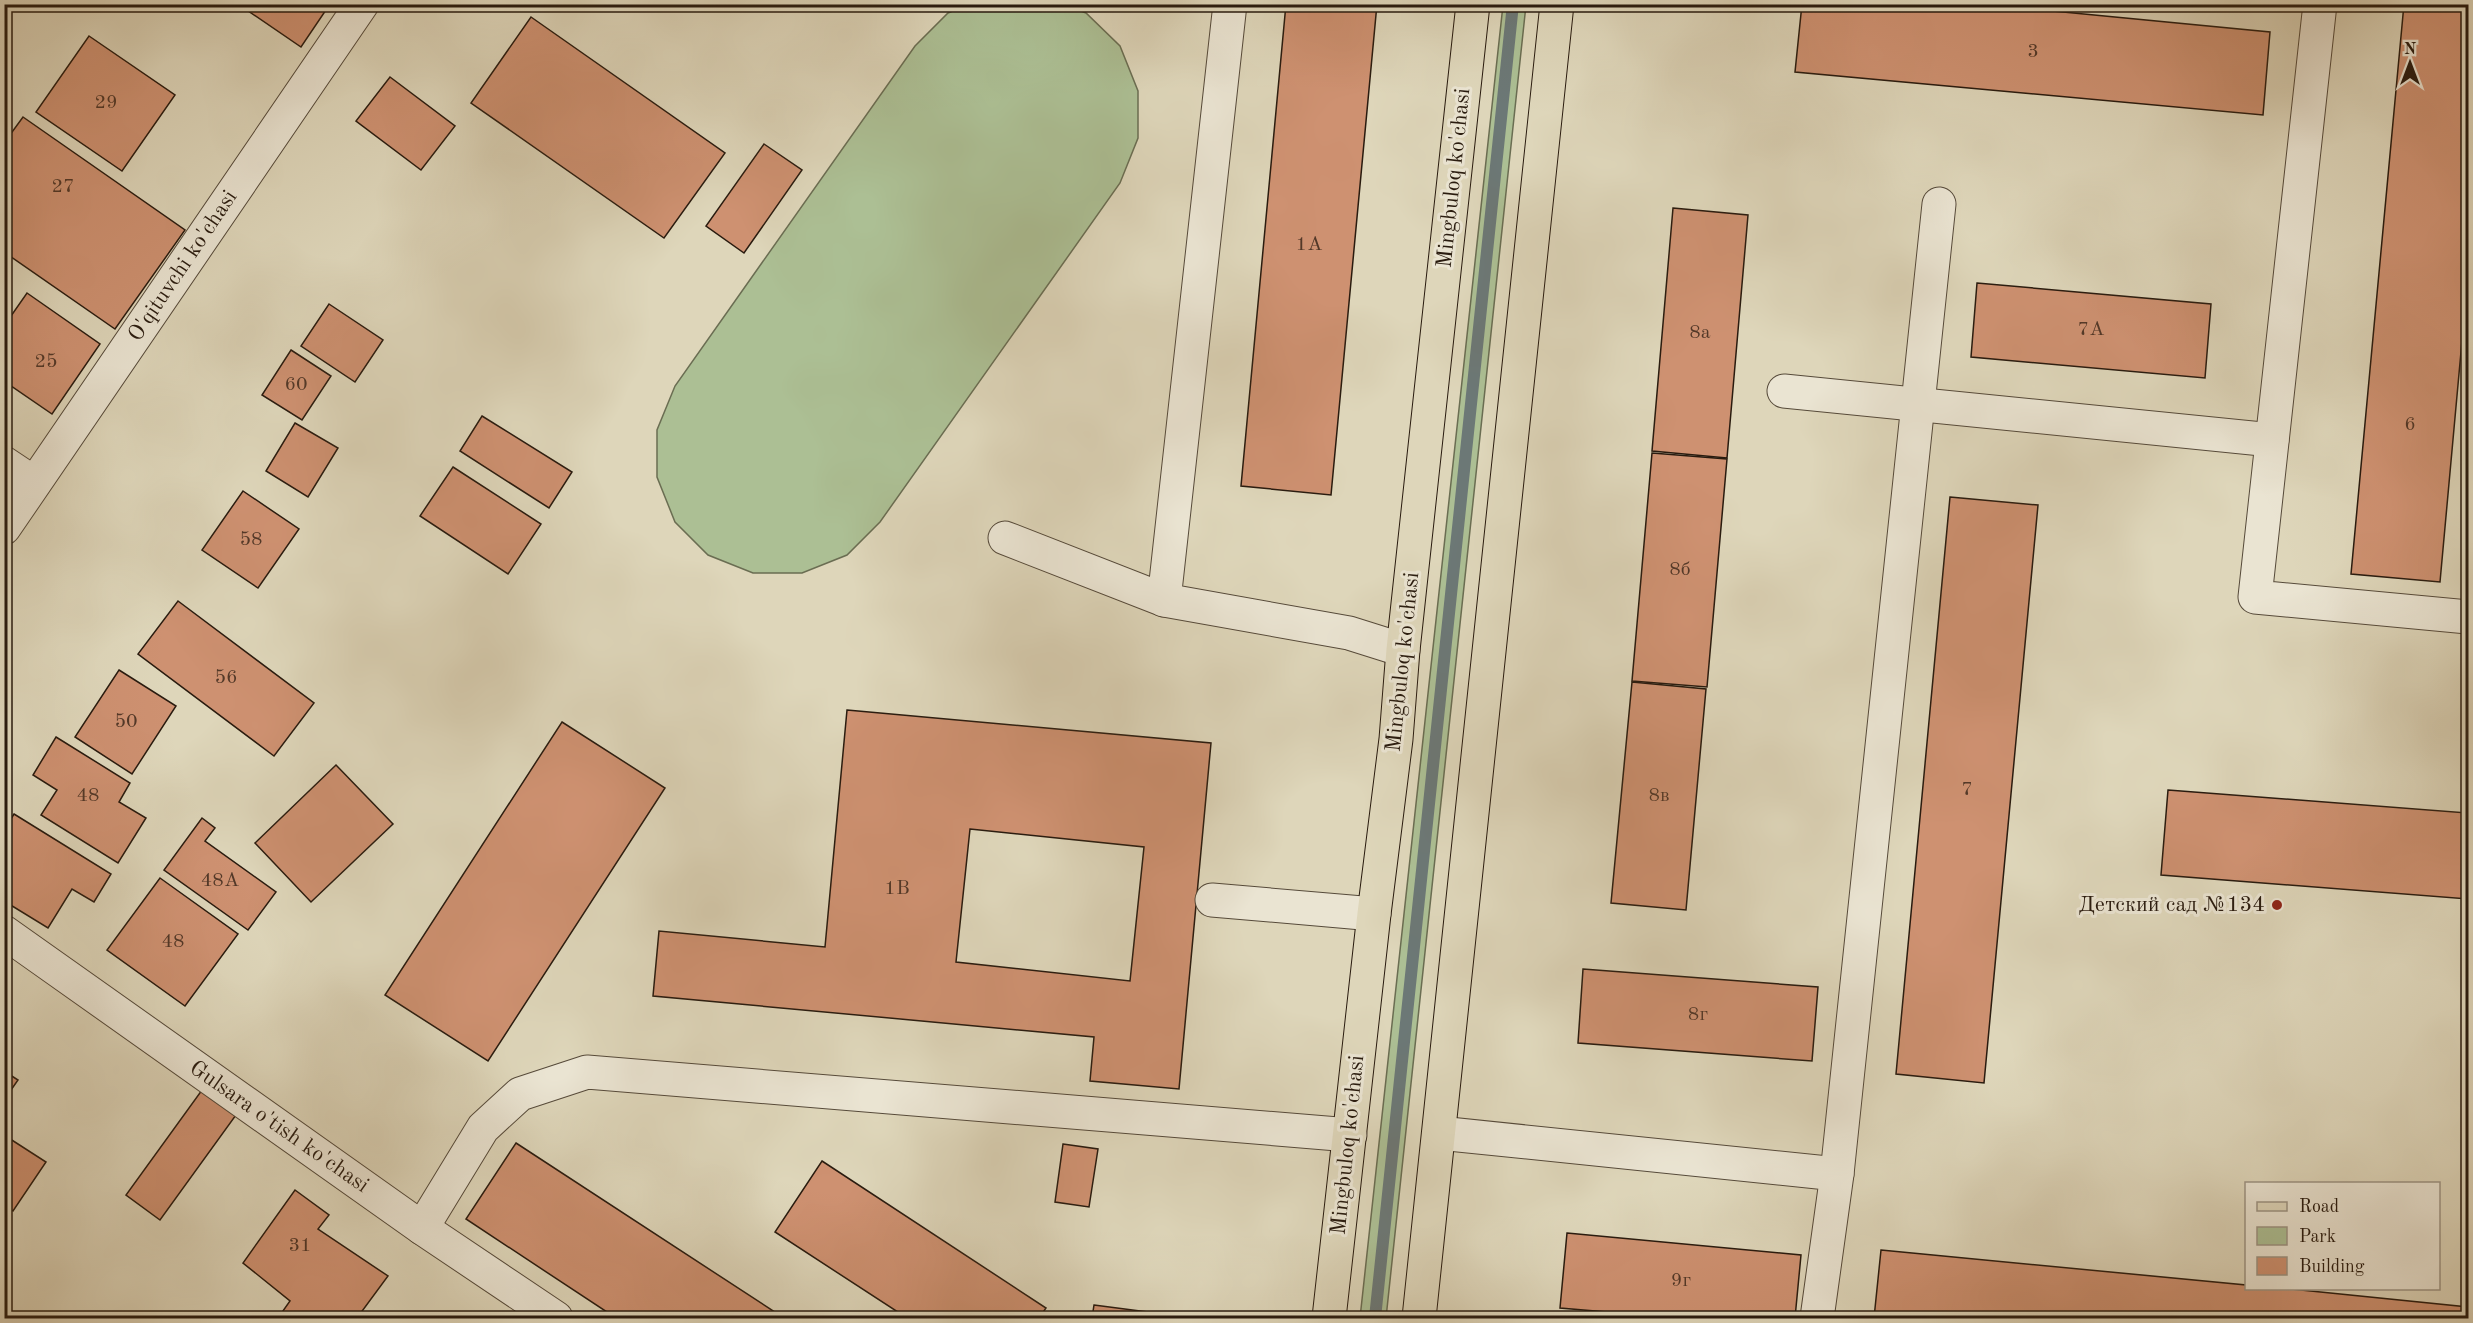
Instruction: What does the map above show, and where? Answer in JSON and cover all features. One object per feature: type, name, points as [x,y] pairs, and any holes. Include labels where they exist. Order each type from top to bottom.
[{"type":"main road","name":"Mingbuloq ko'chasi","points":[[1329,1318],[1396,739],[1473,4]]},
{"type":"main road","points":[[1419,1318],[1557,4]]},
{"type":"street","name":"O'qituvchi ko'chasi","points":[[4,528],[362,4]]},
{"type":"street","points":[[1164,600],[1230,4]]},
{"type":"street","points":[[2320,4],[2255,597],[2469,617]]},
{"type":"street","points":[[1817,1318],[1837,1174],[1939,204]]},
{"type":"street","points":[[1784,391],[2272,440]]},
{"type":"street","points":[[4,463],[34,483]]},
{"type":"street","points":[[1005,538],[1164,600],[1349,633],[1404,650]]},
{"type":"street","points":[[1212,900],[1374,914]]},
{"type":"street","name":"Gulsara o'tish ko'chasi","points":[[4,932],[422,1228],[556,1318]]},
{"type":"street","points":[[422,1228],[483,1128],[520,1094],[587,1072],[1350,1135]]},
{"type":"street","points":[[1439,1133],[1837,1174]]},
{"type":"green space","points":[[969,4],[1066,5],[1086,13],[1120,46],[1138,91],[1138,138],[1120,183],[880,522],[847,555],[802,573],[753,573],[708,555],[675,522],[657,477],[657,430],[675,386],[915,46],[948,13]]},
{"type":"green space","points":[[1503,5],[1526,5],[1386,1318],[1360,1318]]},
{"type":"building","points":[[238,4],[330,4],[301,47]]},
{"type":"building","points":[[1286,4],[1377,4],[1331,495],[1241,486]]},
{"type":"building","points":[[1802,4],[1979,4],[2270,32],[2263,115],[1795,72]]},
{"type":"building","points":[[2404,4],[2468,4],[2468,275],[2440,582],[2351,574]]},
{"type":"building","points":[[531,17],[725,153],[664,238],[471,103]]},
{"type":"building","points":[[89,36],[175,95],[122,171],[36,112]]},
{"type":"building","points":[[390,77],[455,126],[421,170],[356,121]]},
{"type":"building","points":[[23,117],[185,230],[115,329],[4,252],[4,143]]},
{"type":"building","points":[[764,144],[802,170],[744,253],[706,226]]},
{"type":"building","points":[[1673,208],[1748,215],[1727,458],[1652,451]]},
{"type":"building","points":[[1977,283],[2211,304],[2205,378],[1971,357]]},
{"type":"building","points":[[27,293],[100,344],[52,414],[4,381],[4,326]]},
{"type":"building","points":[[329,304],[383,340],[355,382],[301,346]]},
{"type":"building","points":[[291,350],[331,376],[302,420],[262,395]]},
{"type":"building","points":[[482,416],[572,472],[549,508],[460,451]]},
{"type":"building","points":[[295,423],[338,448],[308,497],[266,471]]},
{"type":"building","points":[[1652,453],[1727,459],[1707,687],[1632,681]]},
{"type":"building","points":[[453,467],[541,524],[508,574],[420,516]]},
{"type":"building","points":[[243,491],[299,529],[258,588],[202,550]]},
{"type":"building","points":[[1950,497],[2038,505],[1984,1083],[1896,1074]]},
{"type":"building","points":[[178,601],[314,703],[274,756],[138,654]]},
{"type":"building","points":[[119,670],[176,706],[132,774],[75,737]]},
{"type":"building","points":[[1632,682],[1706,689],[1686,910],[1611,903]]},
{"type":"building","points":[[847,710],[1211,743],[1179,1089],[1090,1081],[1094,1037],[653,996],[659,931],[825,947]],"holes":[[[970,829],[1144,847],[1130,981],[956,962]]]},
{"type":"building","points":[[562,722],[665,788],[488,1061],[385,995]]},
{"type":"building","points":[[56,737],[130,783],[119,802],[146,818],[118,863],[41,815],[57,790],[33,775]]},
{"type":"building","points":[[336,765],[393,824],[311,902],[255,843]]},
{"type":"building","points":[[2168,790],[2467,813],[2468,795],[2468,899],[2161,875]]},
{"type":"building","points":[[14,814],[111,874],[94,902],[72,889],[48,928],[4,901],[4,830]]},
{"type":"building","points":[[202,818],[215,828],[205,841],[276,892],[248,930],[164,870]]},
{"type":"building","points":[[160,878],[238,934],[185,1006],[107,950]]},
{"type":"building","points":[[1583,969],[1818,987],[1812,1061],[1578,1043]]},
{"type":"building","points":[[4,1071],[18,1080],[4,1100]]},
{"type":"building","points":[[202,1090],[236,1115],[160,1220],[126,1195]]},
{"type":"building","points":[[4,1135],[46,1162],[13,1211],[4,1205]]},
{"type":"building","points":[[516,1143],[784,1318],[616,1318],[466,1219]]},
{"type":"building","points":[[1063,1144],[1098,1149],[1089,1207],[1055,1202]]},
{"type":"building","points":[[822,1161],[1046,1308],[1039,1318],[907,1318],[775,1232]]},
{"type":"building","points":[[295,1190],[329,1215],[318,1229],[388,1276],[357,1318],[278,1318],[290,1301],[243,1263]]},
{"type":"building","points":[[1567,1233],[1801,1255],[1795,1318],[1678,1318],[1560,1308]]},
{"type":"building","points":[[1881,1250],[2245,1285],[2245,1290],[2301,1290],[2468,1307],[2468,1318],[1874,1318]]},
{"type":"building","points":[[1094,1305],[1194,1318],[1092,1318]]},
{"type":"waterway","points":[[1375,1318],[1513,4]]},
{"type":"place","name":"Детский сад №134","points":[[2277,905]]}]
